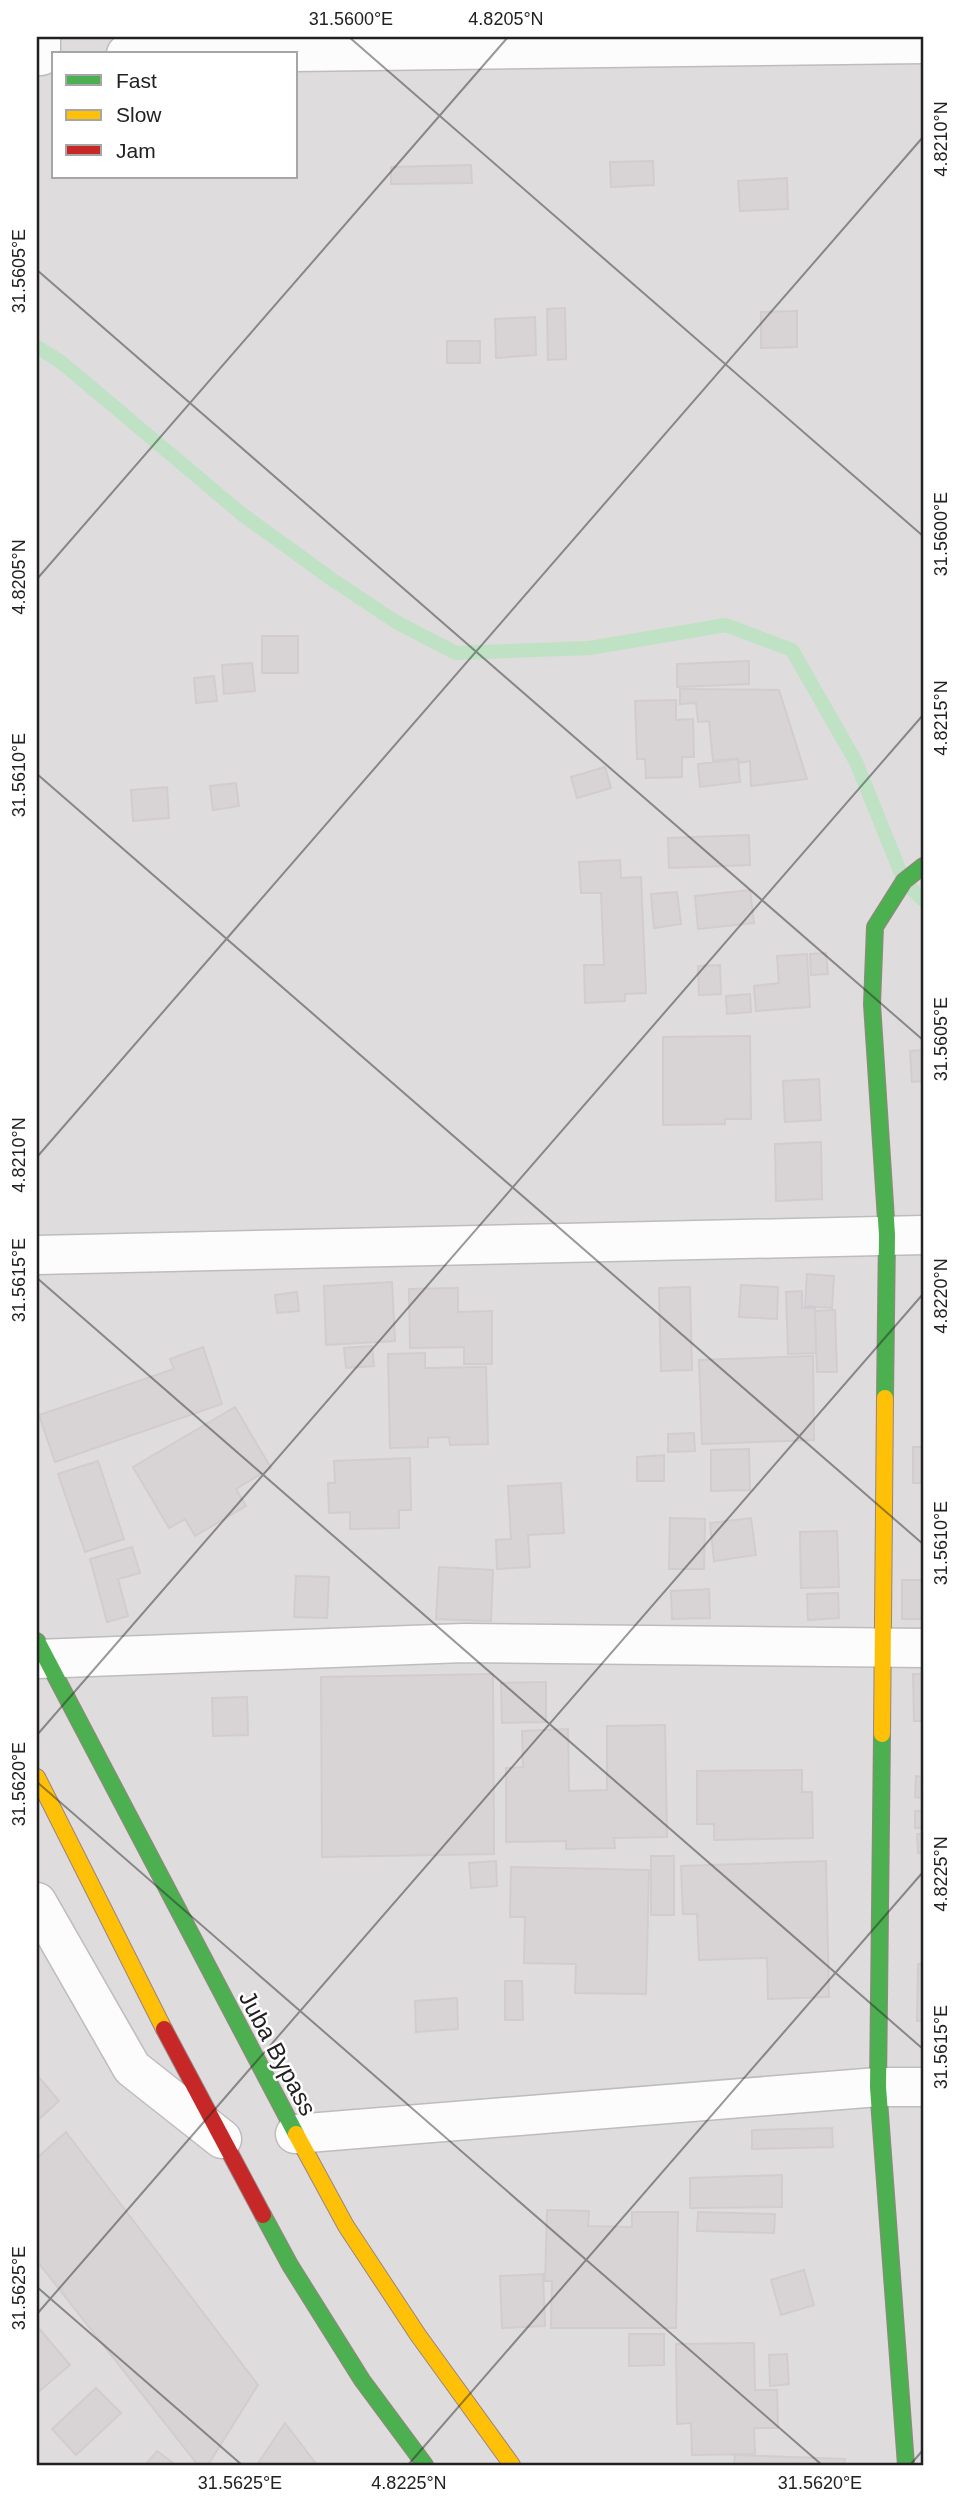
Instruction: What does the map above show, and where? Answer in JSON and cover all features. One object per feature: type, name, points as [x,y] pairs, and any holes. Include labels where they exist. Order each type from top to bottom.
[{"type":"main road","points":[[906,2465],[878,2087],[884,1649],[905,1235],[873,1004],[875,927],[904,881],[923,866]]},
{"type":"main road","name":"Juba Bypass","points":[[40,1653],[346,2226],[418,2335],[512,2465]]},
{"type":"main road","points":[[37,1777],[187,2076],[290,2265],[362,2380],[425,2465]]},
{"type":"street","points":[[202,52],[583,42],[923,44]]},
{"type":"street","points":[[37,1255],[905,1235]]},
{"type":"street","points":[[40,1653],[464,1643],[923,1648]]},
{"type":"street","points":[[37,1902],[132,2068],[222,2139]]},
{"type":"street","points":[[295,2134],[878,2087],[923,2087]]},
{"type":"shaded area","points":[[37,37],[923,37],[923,2465],[37,2465]]},
{"type":"building","points":[[653,161],[654,185],[611,187],[610,162]]},
{"type":"building","points":[[471,165],[472,183],[391,184],[391,167]]},
{"type":"building","points":[[787,178],[788,209],[740,211],[738,181]]},
{"type":"building","points":[[565,308],[566,359],[548,360],[547,309]]},
{"type":"building","points":[[797,311],[797,347],[761,348],[761,312]]},
{"type":"building","points":[[535,317],[536,355],[496,358],[495,319]]},
{"type":"building","points":[[447,341],[480,341],[480,363],[447,363]]},
{"type":"building","points":[[262,636],[298,636],[298,673],[262,673]]},
{"type":"building","points":[[749,661],[749,684],[677,687],[677,664]]},
{"type":"building","points":[[252,663],[255,691],[224,694],[222,665]]},
{"type":"building","points":[[214,676],[217,701],[196,703],[194,678]]},
{"type":"building","points":[[680,689],[779,690],[807,779],[751,786],[750,761],[739,763],[738,758],[713,761],[709,721],[698,722],[696,703],[680,704]]},
{"type":"building","points":[[676,700],[676,720],[693,719],[694,757],[682,757],[682,777],[646,778],[645,759],[637,759],[635,701]]},
{"type":"building","points":[[738,759],[740,782],[700,787],[698,764]]},
{"type":"building","points":[[605,767],[611,788],[577,798],[571,777]]},
{"type":"building","points":[[236,783],[239,806],[213,810],[210,786]]},
{"type":"building","points":[[167,787],[169,818],[133,821],[131,790]]},
{"type":"building","points":[[749,835],[750,865],[669,868],[668,838]]},
{"type":"building","points":[[620,860],[621,878],[641,877],[646,993],[625,994],[625,1001],[585,1003],[584,965],[604,965],[601,893],[581,893],[579,862]]},
{"type":"building","points":[[750,890],[754,923],[698,929],[695,896]]},
{"type":"building","points":[[677,892],[681,924],[654,928],[651,894]]},
{"type":"building","points":[[826,953],[828,974],[811,975],[810,954]]},
{"type":"building","points":[[807,954],[810,1007],[756,1011],[754,986],[779,983],[777,956]]},
{"type":"building","points":[[720,965],[721,994],[699,995],[698,966]]},
{"type":"building","points":[[750,994],[751,1012],[727,1014],[726,996]]},
{"type":"building","points":[[750,1036],[751,1119],[725,1119],[725,1124],[663,1125],[663,1037]]},
{"type":"building","points":[[923,1050],[923,1081],[912,1082],[910,1051]]},
{"type":"building","points":[[819,1079],[821,1120],[785,1122],[783,1081]]},
{"type":"building","points":[[821,1142],[822,1199],[776,1201],[775,1144]]},
{"type":"building","points":[[807,1274],[834,1276],[832,1308],[805,1306]]},
{"type":"building","points":[[392,1282],[395,1341],[326,1345],[324,1286]]},
{"type":"building","points":[[741,1285],[778,1287],[777,1319],[739,1317]]},
{"type":"building","points":[[690,1287],[692,1370],[661,1371],[659,1288]]},
{"type":"building","points":[[458,1288],[458,1312],[492,1311],[492,1364],[464,1364],[464,1347],[410,1348],[409,1289]]},
{"type":"building","points":[[802,1291],[802,1308],[815,1308],[816,1353],[788,1354],[786,1292]]},
{"type":"building","points":[[297,1292],[299,1311],[277,1313],[275,1295]]},
{"type":"building","points":[[835,1310],[837,1372],[817,1372],[815,1311]]},
{"type":"building","points":[[372,1346],[374,1366],[346,1368],[344,1348]]},
{"type":"building","points":[[203,1347],[222,1404],[55,1462],[39,1415],[174,1369],[170,1359]]},
{"type":"building","points":[[425,1353],[425,1368],[486,1367],[488,1444],[450,1445],[449,1437],[428,1438],[428,1447],[390,1448],[388,1354]]},
{"type":"building","points":[[813,1356],[814,1440],[702,1444],[699,1360]]},
{"type":"building","points":[[235,1407],[271,1468],[236,1489],[246,1506],[195,1536],[185,1519],[169,1528],[133,1467]]},
{"type":"building","points":[[694,1433],[695,1451],[668,1452],[668,1434]]},
{"type":"building","points":[[913,1447],[923,1447],[923,1483],[913,1483]]},
{"type":"building","points":[[749,1449],[750,1490],[711,1491],[711,1450]]},
{"type":"building","points":[[664,1455],[664,1481],[637,1481],[637,1457]]},
{"type":"building","points":[[410,1458],[411,1510],[399,1510],[399,1528],[350,1529],[350,1512],[329,1513],[328,1483],[335,1483],[334,1461]]},
{"type":"building","points":[[98,1461],[124,1539],[85,1552],[58,1474]]},
{"type":"building","points":[[561,1483],[564,1533],[528,1535],[530,1567],[497,1569],[496,1540],[511,1539],[508,1486]]},
{"type":"building","points":[[670,1518],[705,1519],[704,1569],[669,1569]]},
{"type":"building","points":[[751,1518],[756,1555],[714,1561],[710,1523]]},
{"type":"building","points":[[837,1531],[839,1587],[801,1588],[800,1532]]},
{"type":"building","points":[[132,1547],[140,1573],[118,1579],[128,1616],[107,1622],[90,1559]]},
{"type":"building","points":[[439,1567],[493,1570],[491,1621],[436,1619]]},
{"type":"building","points":[[296,1576],[329,1577],[327,1618],[294,1617]]},
{"type":"building","points":[[902,1580],[923,1580],[923,1619],[902,1619]]},
{"type":"building","points":[[709,1589],[710,1618],[672,1619],[671,1591]]},
{"type":"building","points":[[838,1593],[839,1618],[808,1620],[807,1594]]},
{"type":"building","points":[[493,1674],[494,1854],[322,1857],[321,1677]]},
{"type":"building","points":[[913,1674],[923,1674],[923,1721],[914,1721]]},
{"type":"building","points":[[546,1682],[546,1722],[502,1723],[501,1683]]},
{"type":"building","points":[[247,1697],[248,1735],[213,1736],[212,1698]]},
{"type":"building","points":[[665,1725],[667,1837],[614,1838],[615,1848],[566,1849],[566,1841],[506,1842],[506,1768],[523,1767],[522,1731],[568,1729],[569,1791],[607,1790],[607,1726]]},
{"type":"building","points":[[802,1770],[802,1792],[812,1792],[813,1838],[714,1840],[714,1824],[697,1824],[697,1771]]},
{"type":"building","points":[[916,1776],[923,1777],[923,1798],[915,1797]]},
{"type":"building","points":[[915,1811],[923,1811],[923,1828],[915,1828]]},
{"type":"building","points":[[917,1834],[923,1834],[923,1853],[918,1853]]},
{"type":"building","points":[[651,1856],[674,1856],[674,1915],[651,1915]]},
{"type":"building","points":[[496,1861],[497,1886],[471,1888],[469,1863]]},
{"type":"building","points":[[826,1861],[829,1997],[768,1999],[767,1958],[699,1960],[697,1914],[683,1914],[681,1866]]},
{"type":"building","points":[[511,1867],[649,1870],[646,1994],[575,1993],[576,1964],[524,1963],[525,1917],[510,1917]]},
{"type":"building","points":[[918,1964],[923,1964],[923,2021],[917,2021]]},
{"type":"building","points":[[505,1981],[522,1981],[523,2020],[505,2020]]},
{"type":"building","points":[[457,1998],[458,2029],[416,2032],[415,2001]]},
{"type":"building","points":[[37,2075],[59,2101],[37,2121]]},
{"type":"building","points":[[832,2128],[833,2147],[752,2149],[752,2130]]},
{"type":"building","points":[[66,2132],[258,2385],[208,2465],[198,2465],[37,2261],[37,2158]]},
{"type":"building","points":[[782,2175],[782,2207],[690,2208],[690,2178]]},
{"type":"building","points":[[547,2210],[589,2211],[588,2226],[632,2227],[632,2212],[678,2212],[676,2328],[551,2328],[552,2281],[545,2281]]},
{"type":"building","points":[[698,2212],[775,2214],[774,2233],[697,2231]]},
{"type":"building","points":[[804,2270],[814,2305],[781,2315],[771,2280]]},
{"type":"building","points":[[543,2274],[545,2326],[502,2328],[500,2276]]},
{"type":"building","points":[[37,2326],[70,2365],[37,2393]]},
{"type":"building","points":[[629,2334],[664,2334],[664,2365],[629,2366]]},
{"type":"building","points":[[754,2343],[755,2390],[777,2390],[778,2428],[754,2428],[755,2454],[692,2455],[691,2423],[677,2424],[676,2344]]},
{"type":"building","points":[[787,2354],[789,2384],[770,2386],[769,2355]]},
{"type":"building","points":[[96,2388],[121,2413],[76,2455],[52,2429]]},
{"type":"building","points":[[285,2423],[317,2465],[257,2465]]},
{"type":"building","points":[[157,2451],[176,2465],[145,2465]]},
{"type":"building","points":[[735,2455],[845,2459],[844,2465],[734,2465]]},
{"type":"waterway","points":[[37,347],[61,362],[243,515],[396,622],[456,653],[590,648],[726,625],[792,650],[856,762],[904,881],[923,900]]},
{"type":"traffic: fast","points":[[885,1398],[887,1235],[872,1004],[875,927],[904,881],[923,866]]},
{"type":"traffic: fast","points":[[37,1641],[296,2134]]},
{"type":"traffic: fast","points":[[882,1734],[878,2087],[906,2465]]},
{"type":"traffic: fast","points":[[263,2215],[290,2265],[362,2380],[425,2465]]},
{"type":"traffic: slow","points":[[882,1734],[885,1398]]},
{"type":"traffic: slow","points":[[37,1777],[164,2029]]},
{"type":"traffic: slow","points":[[296,2134],[346,2226],[418,2335],[512,2465]]},
{"type":"traffic: jam","points":[[164,2029],[263,2215]]}]
